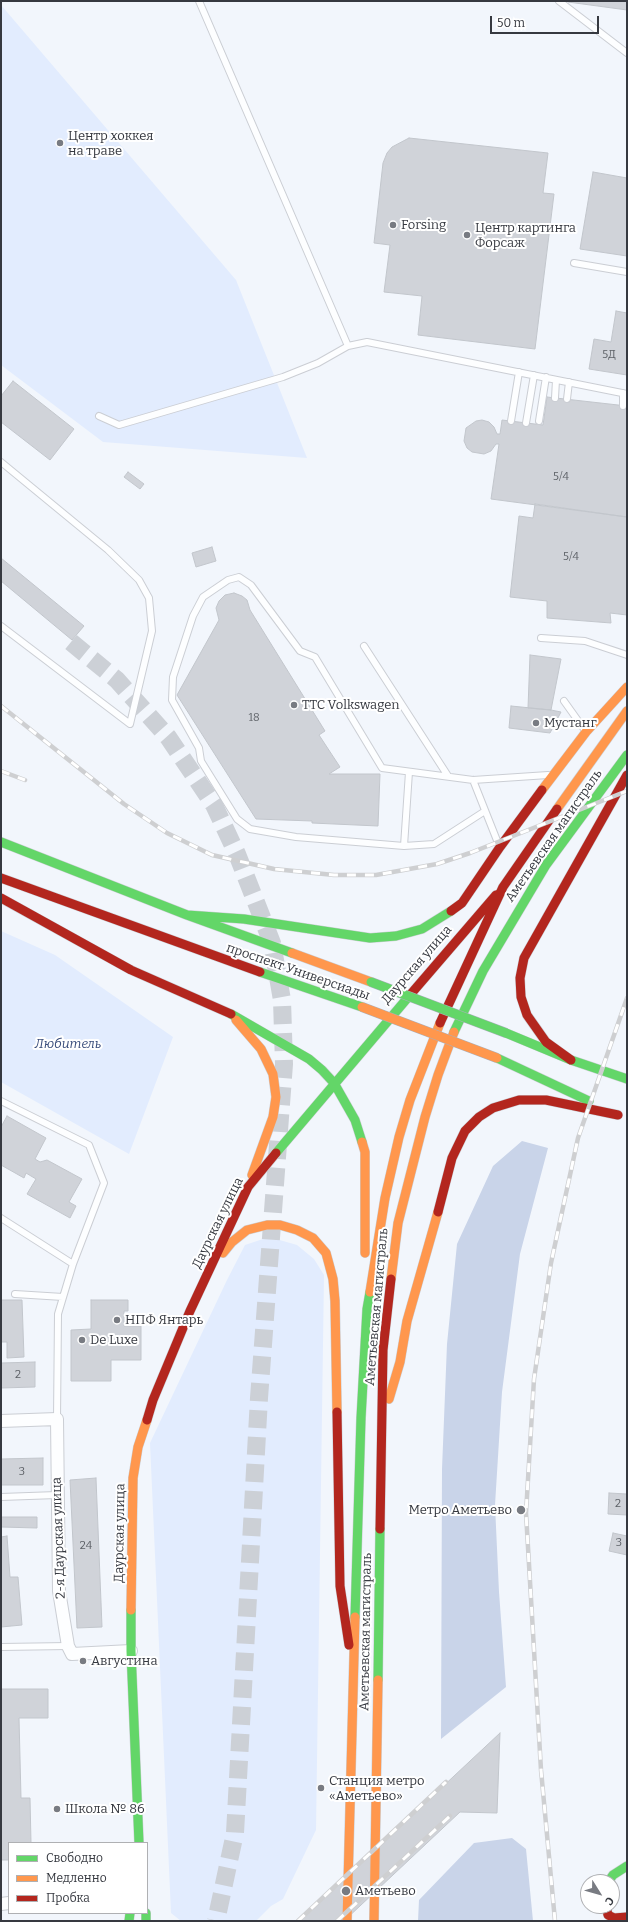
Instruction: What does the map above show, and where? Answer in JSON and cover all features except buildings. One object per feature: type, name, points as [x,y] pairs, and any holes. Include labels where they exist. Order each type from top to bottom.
[{"type":"main road","points":[[187,915],[244,919],[370,938],[396,936],[422,929],[462,903],[500,847],[553,775],[627,687]]},
{"type":"main road","name":"Даурская улица","points":[[138,1842],[131,1651],[133,1478],[138,1447],[153,1400],[211,1267],[248,1187],[334,1083],[503,887],[590,755],[627,711]]},
{"type":"main road","name":"Аметьевская магистраль","points":[[374,1921],[383,1350],[398,1223],[425,1117],[438,1075],[454,1033],[482,971],[546,865],[627,755]]},
{"type":"main road","points":[[571,1060],[546,1042],[527,1015],[521,997],[520,978],[524,958],[627,775]]},
{"type":"main road","name":"проспект Универсиады","points":[[1,842],[187,915],[371,982],[506,1033],[571,1060],[627,1079]]},
{"type":"main road","name":"проспект Универсиады","points":[[1,878],[201,952],[362,1007],[496,1058],[623,1116]]},
{"type":"main road","name":"Аметьевская магистраль","points":[[347,1921],[361,1418],[367,1309],[385,1198],[399,1137],[410,1100],[437,1029],[503,887]]},
{"type":"main road","points":[[1,898],[131,970],[228,1012],[309,1059],[334,1083],[355,1120],[365,1152],[365,1270],[367,1309]]},
{"type":"main road","points":[[228,1012],[244,1027],[261,1049],[273,1074],[276,1098],[273,1117],[248,1187]]},
{"type":"main road","points":[[381,1426],[400,1362],[407,1321],[423,1268],[452,1158],[466,1131],[479,1117],[493,1108],[519,1100],[546,1100],[623,1116]]},
{"type":"main road","points":[[211,1267],[232,1242],[247,1230],[267,1225],[280,1225],[297,1230],[313,1238],[326,1253],[333,1279],[335,1301],[340,1586],[353,1675]]},
{"type":"main road","points":[[615,1874],[627,1866]]},
{"type":"main road","points":[[608,1914],[614,1918],[627,1917]]},
{"type":"street","points":[[1,1420],[57,1419]]},
{"type":"street","name":"2-я Даурская улица","points":[[57,1419],[59,1591],[68,1646]]},
{"type":"street","points":[[68,1646],[72,1654],[131,1651]]},
{"type":"lane","points":[[199,1],[348,346]]},
{"type":"lane","points":[[559,1],[627,53]]},
{"type":"lane","points":[[574,264],[627,272]]},
{"type":"lane","points":[[99,416],[119,426],[283,377],[318,363],[348,346],[367,342],[625,393],[623,406]]},
{"type":"lane","points":[[511,421],[519,372]]},
{"type":"lane","points":[[526,423],[534,375]]},
{"type":"lane","points":[[538,421],[546,377]]},
{"type":"lane","points":[[555,398],[556,380]]},
{"type":"lane","points":[[567,399],[569,382]]},
{"type":"lane","points":[[1,462],[108,550],[139,580],[149,598],[152,631],[130,724],[1,626]]},
{"type":"lane","points":[[486,811],[434,844],[404,846],[296,838],[250,829],[237,819],[208,775],[201,761],[199,748],[172,700],[173,677],[193,616],[203,597],[228,580],[240,577],[251,585],[300,651],[315,657],[382,768],[473,780],[553,775]]},
{"type":"lane","points":[[541,638],[585,641],[627,655]]},
{"type":"lane","points":[[364,646],[448,776]]},
{"type":"lane","points":[[564,701],[587,735]]},
{"type":"lane","points":[[404,846],[409,772]]},
{"type":"lane","points":[[473,780],[500,847]]},
{"type":"lane","points":[[1,1101],[89,1144],[104,1183],[73,1264],[58,1314],[57,1419]]},
{"type":"lane","points":[[1,1218],[73,1264]]},
{"type":"lane","points":[[15,1294],[63,1297]]},
{"type":"lane","points":[[1,1497],[57,1494]]},
{"type":"lane","points":[[1,1646],[68,1646]]},
{"type":"green space","name":"Центр хоккея на траве","points":[[1,5],[236,280],[307,458],[103,442],[1,365]]},
{"type":"green space","name":"Любитель","points":[[1,931],[55,955],[173,1037],[129,1154],[1,1082]]},
{"type":"green space","points":[[269,1237],[297,1245],[314,1259],[324,1275],[316,1830],[283,1899],[271,1906],[256,1921],[181,1921],[171,1913],[150,1443],[245,1245]]},
{"type":"shaded area","points":[[522,1141],[548,1148],[520,1254],[502,1392],[495,1505],[499,1592],[506,1687],[441,1739],[442,1469],[447,1344],[457,1244],[493,1166]]},
{"type":"shaded area","points":[[512,1838],[526,1849],[533,1921],[418,1921],[419,1900],[474,1843]]},
{"type":"tunnel","points":[[71,642],[117,680],[168,737],[214,805],[237,854],[272,943],[282,1000],[284,1064],[259,1398],[235,1833],[216,1921]]},
{"type":"railway","points":[[1,706],[124,804],[167,833],[212,855],[274,869],[334,875],[376,875],[437,864],[470,853],[627,791]]},
{"type":"railway","points":[[1,771],[25,780]]},
{"type":"railway","points":[[555,1921],[541,1770],[526,1513],[534,1379],[551,1263],[578,1138],[627,998]]},
{"type":"railway","points":[[298,1921],[446,1782]]},
{"type":"railway","points":[[337,1921],[450,1816]]},
{"type":"traffic: fast","points":[[454,1032],[483,971],[546,865],[627,755]]},
{"type":"traffic: fast","points":[[1,842],[187,915],[292,953]]},
{"type":"traffic: fast","points":[[187,915],[244,919],[370,938],[396,936],[422,929],[451,911]]},
{"type":"traffic: fast","points":[[260,972],[362,1007]]},
{"type":"traffic: fast","points":[[371,982],[506,1033]]},
{"type":"traffic: fast","points":[[276,1153],[410,995]]},
{"type":"traffic: fast","points":[[231,1014],[309,1059],[322,1070],[334,1083],[355,1120],[362,1142]]},
{"type":"traffic: fast","points":[[506,1033],[571,1060],[627,1079]]},
{"type":"traffic: fast","points":[[497,1058],[589,1101]]},
{"type":"traffic: fast","points":[[355,1617],[361,1418],[367,1309],[370,1292]]},
{"type":"traffic: fast","points":[[378,1680],[380,1529]]},
{"type":"traffic: fast","points":[[131,1610],[131,1651],[139,1842]]},
{"type":"traffic: fast","points":[[615,1874],[627,1866]]},
{"type":"traffic: fast","points":[[129,1921],[130,1914]]},
{"type":"traffic: fast","points":[[146,1914],[146,1921]]},
{"type":"traffic: slow","points":[[542,790],[586,732],[627,687]]},
{"type":"traffic: slow","points":[[557,809],[627,711]]},
{"type":"traffic: slow","points":[[292,953],[371,982]]},
{"type":"traffic: slow","points":[[362,1007],[497,1058]]},
{"type":"traffic: slow","points":[[236,1020],[261,1049],[273,1074],[276,1097],[273,1117],[252,1175]]},
{"type":"traffic: slow","points":[[370,1292],[385,1198],[399,1137],[410,1100],[440,1023]]},
{"type":"traffic: slow","points":[[391,1279],[398,1223],[425,1117],[438,1075],[454,1032]]},
{"type":"traffic: slow","points":[[362,1142],[365,1152],[365,1253]]},
{"type":"traffic: slow","points":[[389,1399],[400,1362],[407,1321],[438,1212]]},
{"type":"traffic: slow","points":[[223,1253],[232,1242],[247,1230],[267,1225],[280,1225],[297,1230],[313,1238],[326,1253],[333,1279],[335,1301],[337,1412]]},
{"type":"traffic: slow","points":[[131,1610],[133,1478],[138,1447],[147,1420]]},
{"type":"traffic: slow","points":[[347,1921],[355,1617]]},
{"type":"traffic: slow","points":[[374,1921],[378,1680]]},
{"type":"traffic: jam","points":[[571,1060],[546,1042],[527,1015],[521,997],[520,978],[524,958],[627,775]]},
{"type":"traffic: jam","points":[[451,911],[462,903],[500,847],[542,790]]},
{"type":"traffic: jam","points":[[440,1023],[503,887],[557,809]]},
{"type":"traffic: jam","points":[[1,878],[260,972]]},
{"type":"traffic: jam","points":[[410,995],[496,895]]},
{"type":"traffic: jam","points":[[1,898],[131,970],[231,1014]]},
{"type":"traffic: jam","points":[[438,1212],[452,1158],[465,1131],[479,1117],[493,1108],[519,1100],[546,1100],[618,1115]]},
{"type":"traffic: jam","points":[[147,1420],[153,1400],[190,1311],[248,1187],[276,1153]]},
{"type":"traffic: jam","points":[[380,1529],[383,1350],[391,1279]]},
{"type":"traffic: jam","points":[[337,1412],[340,1586],[349,1645]]},
{"type":"traffic: jam","points":[[608,1914],[614,1918],[627,1917]]},
{"type":"place","name":"Центр хоккея на траве","points":[[60,143]]},
{"type":"place","name":"Forsing","points":[[393,225]]},
{"type":"place","name":"Центр картинга Форсаж","points":[[467,235]]},
{"type":"place","name":"ТТС Volkswagen","points":[[294,705]]},
{"type":"place","name":"Мустанг","points":[[536,723]]},
{"type":"place","name":"НПФ Янтарь","points":[[117,1320]]},
{"type":"place","name":"De Luxe","points":[[82,1340]]},
{"type":"place","name":"Метро Аметьево","points":[[521,1510]]},
{"type":"place","name":"Августина","points":[[83,1661]]},
{"type":"place","name":"Станция метро «Аметьево»","points":[[321,1788]]},
{"type":"place","name":"Школа № 86","points":[[57,1809]]},
{"type":"place","name":"Аметьево","points":[[346,1891]]}]
